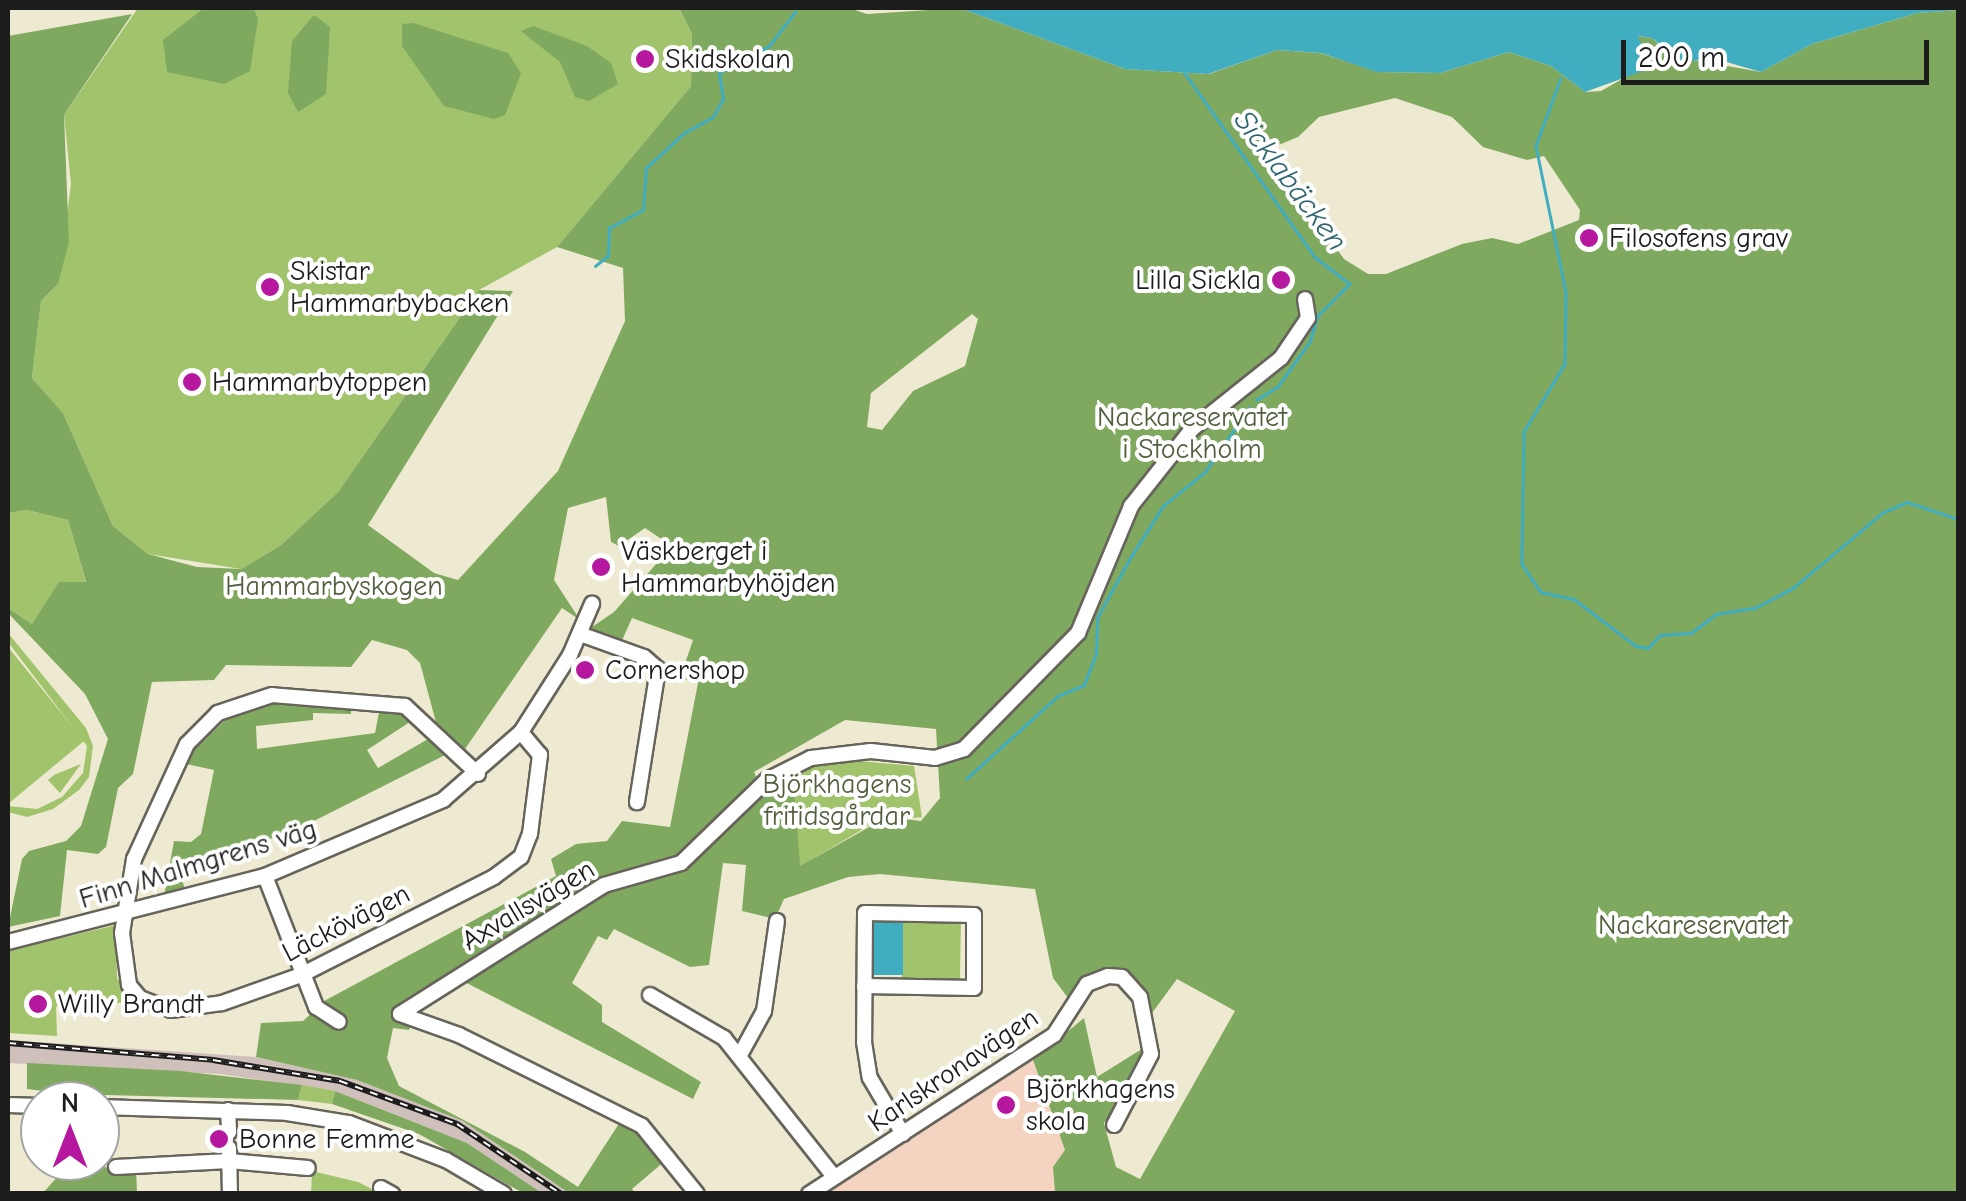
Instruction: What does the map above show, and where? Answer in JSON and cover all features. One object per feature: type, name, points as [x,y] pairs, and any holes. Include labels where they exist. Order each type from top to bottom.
[{"type":"street","name":"Axvallsvägen","points":[[697,1194],[642,1126],[459,1035],[400,1014],[604,885],[681,863],[768,780],[811,758],[872,751],[936,758],[964,749],[1078,632],[1131,506],[1192,429],[1281,358],[1308,318],[1305,299]]},
{"type":"street","name":"Finn Malmgrens väg","points":[[8,942],[265,876],[392,825],[478,774],[521,732],[580,634],[592,604]]},
{"type":"street","points":[[580,634],[644,657],[658,670],[636,802]]},
{"type":"street","points":[[125,915],[134,858],[187,744],[234,705],[272,695],[405,706],[478,774]]},
{"type":"street","name":"Läckövägen","points":[[125,915],[122,974],[140,998],[161,1008],[222,1004],[301,975],[522,858],[541,769],[540,755],[521,732]]},
{"type":"street","points":[[265,876],[316,1007],[339,1022]]},
{"type":"street","points":[[864,986],[974,988],[974,916],[865,913],[864,986],[870,1078],[903,1134]]},
{"type":"street","points":[[740,1055],[764,1011],[777,921]]},
{"type":"street","name":"Karlskronavägen","points":[[810,1194],[1054,1035],[1087,984],[1108,976],[1133,984],[1140,996],[1152,1054],[1114,1125]]},
{"type":"street","points":[[650,995],[740,1055],[834,1178]]},
{"type":"street","points":[[120,1108],[228,1110],[349,1123],[497,1192]]},
{"type":"street","points":[[228,1110],[230,1194]]},
{"type":"street","points":[[120,1166],[229,1147],[308,1168]]},
{"type":"shaded area","points":[[8,1040],[256,1057],[357,1080],[463,1121],[569,1193],[542,1193],[467,1143],[335,1091],[220,1074],[8,1063]]},
{"type":"shaded area","name":"Björkhagens skola","points":[[1033,1060],[1065,1151],[1053,1167],[1055,1193],[826,1194]]},
{"type":"green space","name":"Skistar Hammarbybacken","points":[[138,8],[679,8],[692,34],[691,86],[557,247],[479,290],[338,492],[281,545],[241,569],[148,554],[113,526],[63,413],[32,378],[41,301],[58,284],[71,184],[64,115]]},
{"type":"green space","points":[[204,8],[253,8],[258,18],[250,71],[224,84],[167,72],[163,40]]},
{"type":"green space","points":[[679,8],[849,8],[867,14],[960,8],[1125,69],[1209,74],[1277,50],[1320,53],[1379,72],[1440,73],[1509,52],[1551,66],[1585,92],[1601,91],[1649,64],[1637,36],[1652,38],[1671,56],[1761,72],[1812,44],[1917,13],[1958,10],[1958,1193],[1055,1193],[1053,1167],[1065,1150],[1033,1060],[1084,1018],[1097,1077],[1145,1047],[1145,1066],[1104,1123],[1116,1167],[1140,1179],[1235,1011],[1177,979],[1152,1013],[1146,994],[1120,972],[1098,971],[1071,1002],[1053,978],[1035,889],[880,874],[848,877],[784,899],[775,919],[742,911],[746,865],[723,863],[709,965],[690,967],[614,929],[607,940],[598,936],[572,983],[602,1005],[602,1022],[701,1082],[693,1099],[457,978],[420,1005],[409,1030],[393,1028],[387,1058],[399,1086],[525,1152],[578,1187],[620,1122],[637,1131],[666,1160],[632,1189],[635,1193],[569,1193],[463,1121],[357,1080],[256,1057],[261,1023],[303,1021],[326,1000],[556,876],[551,859],[576,844],[607,841],[622,821],[670,827],[698,683],[680,678],[693,640],[632,618],[620,645],[594,635],[592,627],[614,612],[664,555],[663,540],[645,528],[619,546],[611,542],[606,497],[568,508],[554,580],[580,620],[562,608],[465,749],[437,726],[420,663],[407,650],[372,640],[351,667],[226,665],[214,680],[152,682],[133,774],[118,788],[106,847],[98,854],[67,850],[60,916],[8,927],[22,859],[29,851],[66,841],[81,826],[108,739],[85,694],[8,613],[8,608],[32,624],[59,582],[86,582],[68,520],[27,510],[8,513],[8,36],[132,14],[64,115],[69,242],[58,284],[41,301],[32,378],[63,413],[113,526],[148,554],[197,567],[241,569],[281,545],[338,492],[479,290],[513,291],[368,525],[434,573],[458,580],[558,471],[625,321],[623,268],[557,247],[691,86],[692,34]],"holes":[[[1395,98],[1452,117],[1483,147],[1527,160],[1544,156],[1580,210],[1579,220],[1518,244],[1492,238],[1462,244],[1386,274],[1368,274],[1344,259],[1266,150],[1298,137],[1319,117]],[[972,314],[978,319],[965,366],[913,391],[882,430],[867,427],[871,393]],[[845,720],[936,729],[940,798],[921,821],[887,817],[800,866],[793,773],[759,783],[754,772]]]},
{"type":"green space","points":[[314,15],[330,27],[326,94],[298,112],[288,93],[292,41]]},
{"type":"green space","points":[[413,23],[508,53],[521,73],[505,115],[494,119],[444,106],[402,46],[402,24]]},
{"type":"green space","points":[[533,26],[587,46],[611,63],[618,84],[589,101],[575,97],[560,62],[521,31]]},
{"type":"green space","points":[[27,510],[68,520],[86,583],[59,583],[32,624],[8,608],[8,513]]},
{"type":"green space","points":[[8,633],[86,728],[93,746],[89,777],[79,790],[53,809],[27,817],[8,812],[8,806],[37,809],[62,797],[83,773],[87,746],[8,642]]},
{"type":"green space","points":[[8,647],[84,741],[8,804]]},
{"type":"green space","points":[[268,702],[351,705],[351,714],[313,713],[313,720],[256,726],[257,749],[375,733],[380,707],[416,718],[367,750],[378,768],[435,735],[453,751],[292,832],[179,868],[185,890],[164,896],[174,841],[191,842],[201,834],[214,770],[186,764],[192,752],[235,711]]},
{"type":"green space","name":"Björkhagens fritidsgårdar","points":[[838,759],[914,766],[922,817],[875,822],[799,867],[793,773]]},
{"type":"green space","points":[[81,764],[60,793],[48,780],[54,775]]},
{"type":"green space","points":[[903,919],[961,920],[960,983],[902,982]]},
{"type":"green space","points":[[116,925],[117,978],[136,1003],[63,1002],[56,1007],[57,1036],[8,1033],[8,951]]},
{"type":"green space","points":[[27,1063],[180,1071],[302,1085],[298,1100],[120,1095],[120,1081],[27,1081]]},
{"type":"green space","points":[[302,1085],[335,1091],[332,1104],[298,1100]]},
{"type":"green space","points":[[335,1091],[467,1143],[542,1193],[523,1193],[419,1134],[332,1104]]},
{"type":"green space","points":[[120,1168],[136,1168],[137,1193],[42,1194],[54,1181],[120,1181]]},
{"type":"green space","points":[[312,1171],[358,1182],[380,1193],[311,1194]]},
{"type":"water","points":[[960,8],[1958,10],[1917,13],[1812,44],[1761,72],[1723,61],[1679,60],[1652,38],[1638,36],[1649,64],[1643,71],[1585,92],[1551,66],[1509,52],[1440,73],[1377,72],[1321,53],[1277,50],[1208,74],[1125,69]]},
{"type":"water","points":[[873,922],[903,922],[903,975],[873,975]]},
{"type":"waterway","points":[[595,266],[608,256],[609,228],[643,210],[646,168],[684,133],[713,117],[723,99],[719,73],[769,46],[795,12]]},
{"type":"waterway","name":"Sicklabäcken","points":[[1184,72],[1315,257],[1350,284],[1318,316],[1310,342],[1278,387],[1257,400]]},
{"type":"waterway","points":[[1561,78],[1536,146],[1566,292],[1565,364],[1524,432],[1522,564],[1541,592],[1574,599],[1636,646],[1648,648],[1660,635],[1691,633],[1716,614],[1755,608],[1793,588],[1882,513],[1907,502],[1958,519]]},
{"type":"waterway","name":"Sicklabäcken","points":[[966,779],[1058,696],[1084,685],[1096,654],[1097,618],[1129,560],[1163,506],[1205,472],[1249,408]]},
{"type":"railway","points":[[8,1043],[213,1060],[340,1081],[457,1124],[561,1194]]},
{"type":"place","name":"Skidskolan","points":[[645,59]]},
{"type":"place","name":"Filosofens grav","points":[[1589,238]]},
{"type":"place","name":"Lilla Sickla","points":[[1281,280]]},
{"type":"place","name":"Skistar Hammarbybacken","points":[[270,287]]},
{"type":"place","name":"Hammarbytoppen","points":[[192,382]]},
{"type":"place","name":"Väskberget i Hammarbyhöjden","points":[[601,567]]},
{"type":"place","name":"Cornershop","points":[[585,670]]},
{"type":"place","name":"Willy Brandt","points":[[38,1004]]},
{"type":"place","name":"Björkhagens skola","points":[[1006,1105]]},
{"type":"place","name":"Bonne Femme","points":[[219,1139]]},
{"type":"park label","name":"Nackareservatet i Stockholm","points":[[1192,433]]},
{"type":"park label","name":"Hammarbyskogen","points":[[334,586]]},
{"type":"park label","name":"Nackareservatet","points":[[1693,925]]}]
